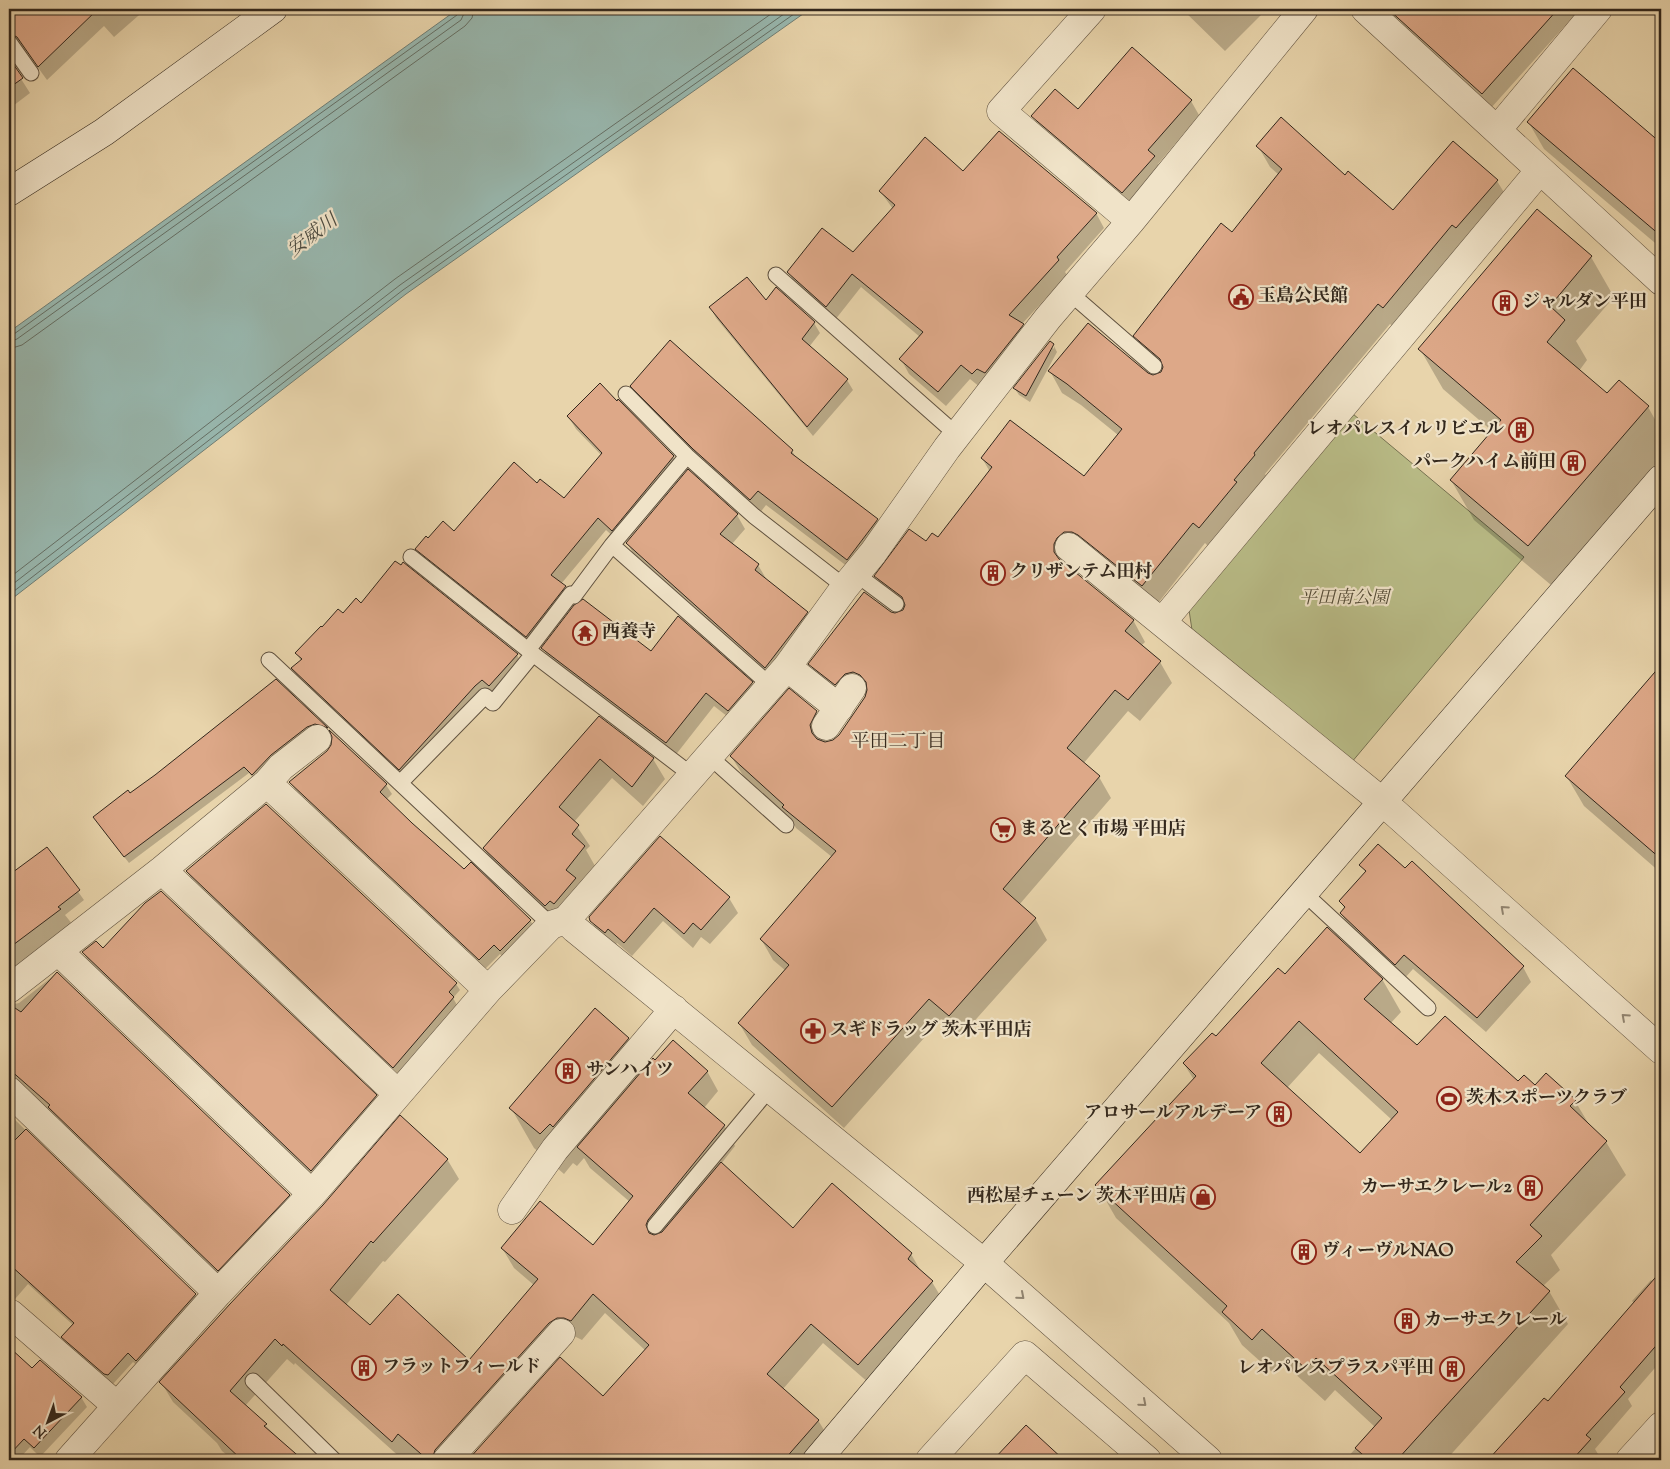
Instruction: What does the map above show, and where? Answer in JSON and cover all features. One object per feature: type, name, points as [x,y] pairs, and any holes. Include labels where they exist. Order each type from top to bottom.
[{"type":"street","points":[[9,192],[104,132],[273,9]]},
{"type":"street","points":[[1092,9],[1001,111],[1131,222]]},
{"type":"street","points":[[69,1460],[218,1293],[312,1194],[488,990],[559,922],[702,767],[779,677],[957,435],[1070,293],[1131,222],[1304,9]]},
{"type":"street","points":[[1496,130],[1598,9]]},
{"type":"street","points":[[1378,13],[1496,130],[1661,280]]},
{"type":"street","points":[[1162,622],[1540,170]]},
{"type":"street","points":[[817,1460],[984,1263],[1661,480]]},
{"type":"street","points":[[1069,547],[1384,802],[1661,1050]]},
{"type":"street","points":[[779,677],[839,707]]},
{"type":"street","points":[[9,989],[162,870],[267,783],[281,767],[316,739]]},
{"type":"street","points":[[267,783],[488,990]]},
{"type":"street","points":[[162,870],[398,1094]]},
{"type":"street","points":[[559,922],[575,929],[984,1263],[1208,1460]]},
{"type":"street","points":[[59,952],[312,1194]]},
{"type":"street","points":[[512,1210],[555,1149],[674,1009]]},
{"type":"street","points":[[13,1103],[218,1293]]},
{"type":"street","points":[[9,1316],[11,1314],[117,1406]]},
{"type":"street","points":[[447,1460],[561,1333]]},
{"type":"street","points":[[930,1460],[1025,1355],[1147,1460]]},
{"type":"street","points":[[1630,1460],[1661,1426]]},
{"type":"lane","points":[[9,42],[31,73]]},
{"type":"lane","points":[[776,275],[957,435]]},
{"type":"lane","points":[[1070,293],[1154,366]]},
{"type":"lane","points":[[626,394],[687,456],[754,516],[850,580],[896,604]]},
{"type":"lane","points":[[400,782],[485,696],[493,703],[571,594],[574,596],[612,545],[687,456]]},
{"type":"lane","points":[[612,545],[779,677]]},
{"type":"lane","points":[[410,558],[530,652],[786,825]]},
{"type":"lane","points":[[269,660],[400,782],[559,922]]},
{"type":"lane","points":[[1305,894],[1428,1008]]},
{"type":"lane","points":[[655,1226],[770,1088]]},
{"type":"lane","points":[[253,1381],[334,1460]]},
{"type":"green space","name":"平田南公園","points":[[1353,414],[1524,557],[1351,763],[1192,630],[1189,610]]},
{"type":"water","name":"安威川","points":[[458,9],[810,9],[406,294],[9,601],[9,332]]},
{"type":"building","points":[[9,9],[98,9],[38,67],[17,37],[9,33]]},
{"type":"building","points":[[1388,9],[1558,9],[1482,94]]},
{"type":"building","points":[[1132,47],[1192,100],[1148,150],[1155,156],[1122,193],[1031,116],[1055,89],[1078,109]]},
{"type":"building","points":[[9,58],[23,78],[9,88]]},
{"type":"building","points":[[1573,68],[1661,143],[1661,236],[1527,122]]},
{"type":"building","points":[[1281,117],[1345,175],[1348,171],[1393,210],[1453,141],[1498,180],[1456,228],[1452,225],[1383,308],[1378,304],[1254,453],[1255,455],[1234,480],[1237,482],[1199,528],[1193,523],[1142,586],[1078,535],[1072,532],[1064,532],[1057,538],[1054,544],[1054,552],[1059,559],[1134,620],[1125,631],[1161,661],[1128,700],[1115,690],[1067,748],[1100,776],[1003,889],[1036,918],[949,1016],[929,999],[832,1107],[738,1023],[789,965],[760,939],[836,851],[782,807],[784,805],[730,756],[789,688],[817,711],[810,725],[812,733],[817,739],[825,742],[833,740],[839,735],[865,697],[867,690],[866,682],[860,675],[853,672],[845,674],[835,685],[808,664],[864,592],[891,612],[895,613],[903,610],[905,605],[902,597],[874,576],[909,529],[926,541],[932,533],[938,537],[992,467],[981,458],[1010,420],[1084,476],[1122,429],[1048,371],[1088,323],[1148,373],[1153,375],[1161,372],[1163,367],[1160,359],[1133,336],[1221,223],[1232,232],[1282,169],[1256,146]]},
{"type":"building","points":[[999,131],[1097,213],[1057,257],[1059,260],[1009,315],[1024,324],[985,373],[977,369],[972,374],[961,365],[938,392],[899,359],[923,332],[852,274],[826,307],[787,272],[822,228],[853,252],[895,205],[879,191],[925,137],[963,171]]},
{"type":"building","points":[[1537,209],[1592,256],[1550,306],[1565,320],[1547,342],[1607,393],[1619,380],[1649,406],[1528,546],[1450,480],[1501,420],[1418,349]]},
{"type":"building","points":[[747,277],[766,300],[776,287],[815,322],[802,339],[848,379],[807,427],[709,307]]},
{"type":"building","points":[[670,340],[793,450],[791,453],[878,519],[847,560],[758,491],[750,500],[693,449],[630,386]]},
{"type":"building","points":[[1050,341],[1054,344],[1026,396],[1013,388]]},
{"type":"building","points":[[600,383],[674,456],[612,531],[598,518],[551,575],[566,586],[526,637],[415,549],[443,521],[454,531],[514,462],[537,483],[540,479],[564,498],[602,453],[567,416]]},
{"type":"building","points":[[688,469],[738,514],[720,534],[759,564],[755,570],[808,612],[765,668],[626,543]]},
{"type":"building","points":[[395,561],[401,565],[403,562],[518,654],[489,686],[482,680],[475,686],[399,770],[291,668],[302,659],[295,653],[321,626],[338,609],[343,613],[356,598],[361,603]]},
{"type":"building","points":[[583,599],[651,651],[678,616],[753,682],[728,711],[706,693],[666,743],[541,648],[574,605]]},
{"type":"building","points":[[1661,665],[1661,859],[1565,776]]},
{"type":"building","points":[[276,679],[328,728],[315,724],[307,727],[271,755],[252,775],[244,767],[124,857],[93,817],[128,790],[130,793],[155,775]]},
{"type":"building","points":[[599,716],[654,758],[632,787],[600,759],[559,807],[579,825],[572,834],[585,846],[566,870],[576,878],[554,904],[550,901],[545,906],[483,848]]},
{"type":"building","points":[[329,730],[387,784],[380,792],[412,823],[464,869],[471,862],[531,920],[500,951],[494,945],[479,960],[289,782],[327,751],[331,745],[332,737]]},
{"type":"building","points":[[266,804],[457,983],[449,992],[454,997],[393,1068],[186,871]]},
{"type":"building","points":[[660,836],[730,897],[701,930],[693,923],[684,934],[654,908],[624,943],[608,929],[605,933],[590,921],[589,917]]},
{"type":"building","points":[[1378,844],[1405,868],[1412,861],[1524,966],[1477,1018],[1404,955],[1395,965],[1340,913],[1345,907],[1339,901],[1366,871],[1359,865]]},
{"type":"building","points":[[47,847],[80,890],[58,907],[61,909],[9,948],[9,875]]},
{"type":"building","points":[[161,891],[377,1095],[311,1171],[82,952],[96,941],[103,948],[145,903]]},
{"type":"building","points":[[1327,927],[1383,979],[1364,999],[1417,1045],[1445,1016],[1518,1081],[1524,1075],[1535,1085],[1546,1073],[1576,1100],[1570,1106],[1607,1141],[1530,1225],[1542,1236],[1516,1262],[1550,1291],[1397,1460],[1369,1460],[1355,1448],[1382,1418],[1316,1358],[1306,1369],[1262,1329],[1252,1340],[1222,1312],[1227,1306],[1095,1185],[1196,1076],[1183,1063],[1212,1033],[1216,1036],[1278,968],[1285,974]],"holes":[[[1299,1021],[1398,1112],[1360,1153],[1261,1063]]]},
{"type":"building","points":[[57,972],[290,1195],[218,1271],[48,1107],[50,1105],[9,1069],[9,1004],[21,1012]]},
{"type":"building","name":"サンハイツ","points":[[595,1008],[629,1038],[553,1127],[550,1124],[540,1134],[509,1108]]},
{"type":"building","points":[[673,1040],[708,1071],[688,1093],[725,1125],[648,1220],[646,1225],[649,1233],[654,1235],[662,1232],[721,1162],[793,1228],[832,1183],[912,1253],[908,1259],[933,1281],[858,1365],[811,1324],[767,1374],[819,1420],[784,1460],[468,1460],[560,1357],[603,1396],[649,1345],[593,1294],[571,1321],[557,1318],[549,1323],[435,1450],[432,1460],[428,1460],[398,1434],[392,1442],[283,1344],[282,1346],[275,1339],[230,1391],[267,1424],[264,1426],[303,1460],[242,1460],[159,1382],[323,1205],[400,1115],[448,1159],[373,1243],[371,1241],[330,1290],[370,1325],[398,1294],[469,1360],[538,1279],[501,1248],[540,1201],[593,1245],[633,1196],[577,1147],[653,1058],[655,1060]]},
{"type":"building","points":[[26,1129],[196,1294],[136,1361],[128,1353],[108,1375],[104,1374],[61,1337],[74,1323],[9,1264],[9,1146]]},
{"type":"building","points":[[1661,1271],[1661,1340],[1620,1387],[1625,1392],[1586,1435],[1591,1439],[1572,1460],[1488,1460],[1544,1398],[1548,1401]]},
{"type":"building","points":[[9,1347],[32,1368],[40,1360],[82,1397],[34,1448],[24,1439],[9,1455]]},
{"type":"building","points":[[1026,1425],[1064,1460],[993,1460]]},
{"type":"place","name":"玉島公民館","points":[[1241,297]]},
{"type":"place","name":"ジャルダン平田","points":[[1505,303]]},
{"type":"place","name":"レオパレスイルリビエル","points":[[1521,430]]},
{"type":"place","name":"パークハイム前田","points":[[1573,463]]},
{"type":"place","name":"クリザンテム田村","points":[[993,573]]},
{"type":"place","name":"西養寺","points":[[585,633]]},
{"type":"place","name":"まるとく市場 平田店","points":[[1003,830]]},
{"type":"place","name":"スギドラッグ 茨木平田店","points":[[813,1031]]},
{"type":"place","name":"サンハイツ","points":[[568,1071]]},
{"type":"place","name":"茨木スポーツクラブ","points":[[1449,1099]]},
{"type":"place","name":"アロサールアルデーア","points":[[1279,1114]]},
{"type":"place","name":"カーサエクレール2","points":[[1530,1188]]},
{"type":"place","name":"西松屋チェーン 茨木平田店","points":[[1203,1197]]},
{"type":"place","name":"ヴィーヴルNAO","points":[[1304,1252]]},
{"type":"place","name":"カーサエクレール","points":[[1407,1321]]},
{"type":"place","name":"フラットフィールド","points":[[364,1368]]},
{"type":"place","name":"レオパレスプラスパ平田","points":[[1452,1369]]},
{"type":"district","name":"平田二丁目","points":[[898,742]]}]
